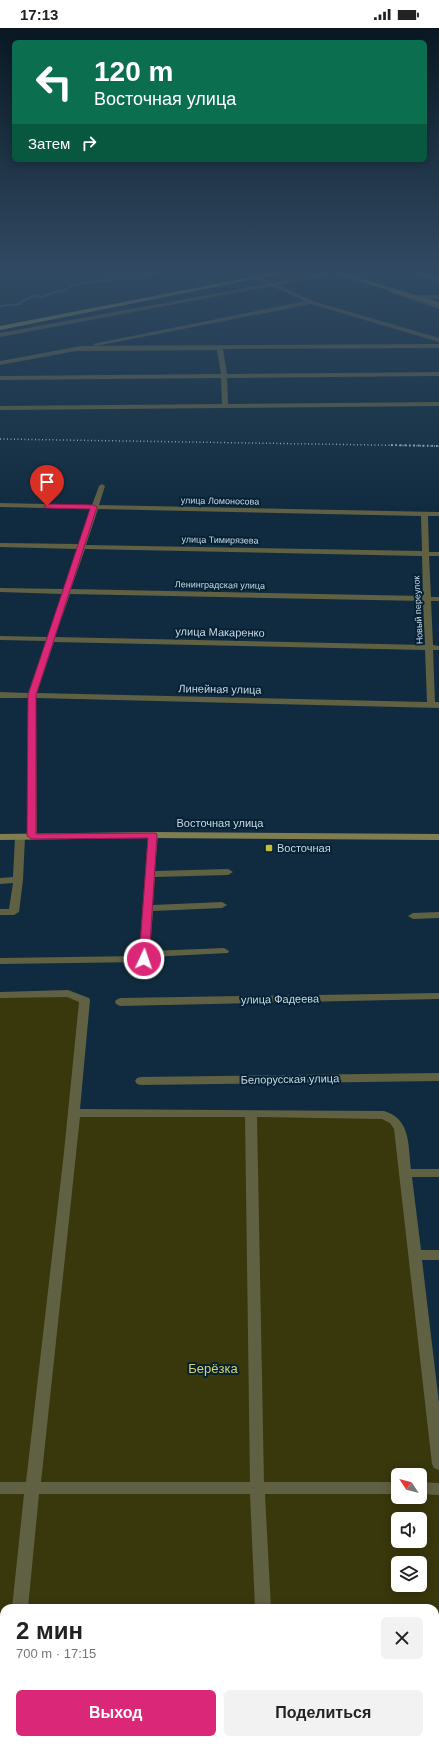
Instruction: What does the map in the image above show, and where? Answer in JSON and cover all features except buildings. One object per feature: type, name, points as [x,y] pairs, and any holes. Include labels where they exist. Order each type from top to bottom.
[{"type":"street","points":[[0,363],[52,353]]},
{"type":"street","points":[[221,353],[224,376],[225,406]]},
{"type":"street","points":[[0,378],[439,374]]},
{"type":"street","points":[[0,408],[439,404]]},
{"type":"street","points":[[32,836],[32,695],[65,591],[102,486]]},
{"type":"street","name":"улица Ломоносова","points":[[0,505],[439,514]]},
{"type":"street","name":"Новый переулок","points":[[424,513],[427,599],[435,705]]},
{"type":"street","name":"улица Тимирязева","points":[[0,545],[439,554]]},
{"type":"street","name":"Ленинградская улица","points":[[0,590],[439,599]]},
{"type":"street","name":"улица Макаренко","points":[[0,638],[439,648]]},
{"type":"street","name":"Линейная улица","points":[[0,695],[435,705]]},
{"type":"street","points":[[0,961],[144,959],[153,835]]},
{"type":"street","name":"Восточная улица","points":[[0,837],[153,835],[439,837]]},
{"type":"street","points":[[0,912],[14,912],[18,880],[20,837]]},
{"type":"street","points":[[151,874],[228,872]]},
{"type":"street","points":[[0,881],[18,880]]},
{"type":"street","points":[[147,908],[222,905]]},
{"type":"street","points":[[413,916],[439,916]]},
{"type":"street","points":[[144,954],[224,951]]},
{"type":"street","points":[[0,994],[68,993],[85,1000],[75,1113],[20,1604]]},
{"type":"street","name":"улица Фадеева","points":[[120,1002],[439,996]]},
{"type":"street","name":"Белорусская улица","points":[[141,1081],[439,1077]]},
{"type":"street","points":[[75,1113],[384,1115],[394,1120],[400,1129],[406,1173],[439,1464]]},
{"type":"street","points":[[251,1113],[257,1488],[263,1604]]},
{"type":"street","points":[[406,1173],[439,1173]]},
{"type":"street","points":[[415,1255],[439,1254]]},
{"type":"street","points":[[0,1488],[391,1488]]},
{"type":"street","points":[[427,1488],[439,1488]]},
{"type":"green space","name":"Берёзка","points":[[0,993],[68,993],[85,1000],[75,1113],[384,1115],[394,1120],[439,1464],[439,1604],[0,1604]]},
{"type":"railway","points":[[0,439],[439,446],[391,445]]},
{"type":"place","name":"Восточная","points":[[269,848]]},
{"type":"route","points":[[47,506],[94,507],[65,591],[32,695],[32,836],[153,835],[144,959]]}]
